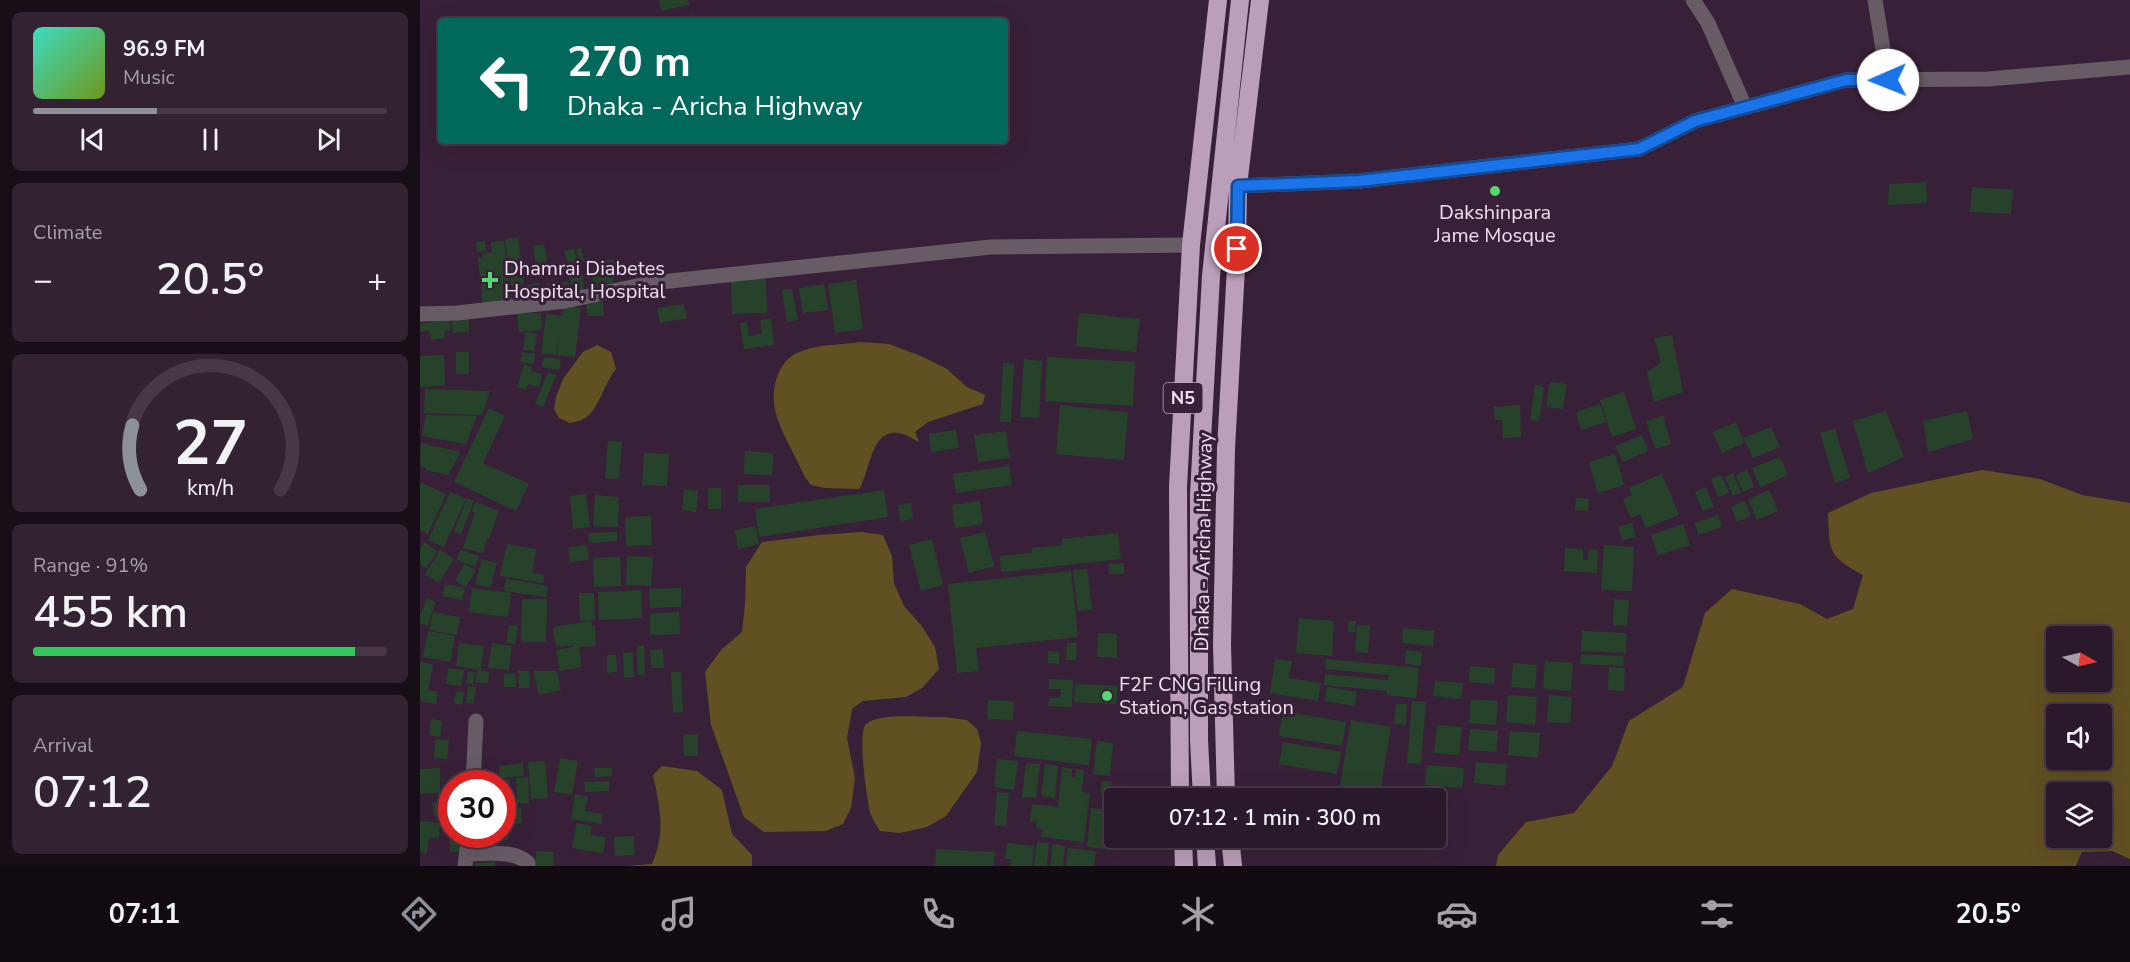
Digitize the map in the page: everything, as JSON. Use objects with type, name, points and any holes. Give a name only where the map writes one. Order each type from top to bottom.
[{"type":"highway","name":"N5","points":[[1180,788],[1178,487],[1191,245],[1218,0]]},
{"type":"highway","name":"N5","points":[[1202,788],[1199,717],[1199,494],[1211,276],[1240,0]]},
{"type":"highway","name":"Dhaka - Aricha Highway","points":[[1226,788],[1222,644],[1226,460],[1238,186],[1260,0]]},
{"type":"highway","points":[[1183,848],[1184,866]]},
{"type":"highway","points":[[1206,848],[1207,866]]},
{"type":"highway","points":[[1231,848],[1233,866]]},
{"type":"street","points":[[1693,0],[1708,23],[1745,107]]},
{"type":"street","points":[[1875,0],[1888,80]]},
{"type":"street","points":[[1238,186],[1359,181],[1639,149],[1695,121],[1846,80],[1988,79],[2130,67]]},
{"type":"street","points":[[420,314],[457,313],[565,301],[651,283],[990,247],[1191,245]]},
{"type":"street","points":[[474,770],[476,721]]},
{"type":"street","points":[[466,860],[514,855],[523,858],[528,862],[528,866]]},
{"type":"shaded area","points":[[861,342],[889,344],[947,369],[967,387],[985,395],[983,404],[928,422],[915,432],[919,442],[897,433],[881,438],[872,454],[859,489],[825,488],[811,485],[789,446],[776,414],[774,388],[776,379],[784,364],[797,353],[820,346]]},
{"type":"shaded area","points":[[597,345],[611,352],[616,369],[590,414],[570,423],[559,418],[554,409],[556,397],[563,379],[583,352]]},
{"type":"shaded area","points":[[1982,470],[2040,479],[2082,495],[2130,503],[2130,859],[2112,851],[2082,852],[2076,866],[1496,866],[1498,855],[1526,822],[1574,813],[1612,766],[1629,721],[1683,687],[1705,613],[1732,589],[1800,604],[1827,619],[1853,609],[1863,575],[1843,562],[1833,551],[1830,544],[1828,513],[1871,493]]},
{"type":"shaded area","points":[[862,532],[883,535],[892,556],[894,583],[904,606],[921,625],[935,647],[939,669],[922,688],[906,697],[863,701],[852,709],[847,738],[855,778],[851,808],[843,824],[826,831],[764,832],[744,817],[711,725],[705,672],[721,650],[742,632],[746,567],[762,542]]},
{"type":"shaded area","points":[[892,717],[944,717],[967,720],[977,729],[981,743],[977,772],[946,816],[927,827],[900,833],[880,831],[871,815],[865,783],[862,740],[866,724],[873,720]]},
{"type":"shaded area","points":[[662,766],[697,771],[722,790],[732,834],[752,855],[752,866],[627,866],[652,864],[660,830],[658,798],[653,775]]},
{"type":"building","points":[[659,0],[688,0],[689,5],[661,11]]},
{"type":"building","points":[[693,15],[694,18],[674,18]]},
{"type":"building","points":[[1926,182],[1927,203],[1888,205],[1889,184]]},
{"type":"building","points":[[1972,187],[2013,190],[2011,214],[1970,212]]},
{"type":"building","points":[[518,238],[524,284],[511,286],[505,239]]},
{"type":"building","points":[[485,241],[486,251],[477,252],[476,242]]},
{"type":"building","points":[[504,241],[512,301],[483,305],[478,258],[483,258],[482,254],[492,252],[491,242]]},
{"type":"building","points":[[544,244],[549,275],[538,277],[533,246]]},
{"type":"building","points":[[581,248],[584,261],[580,262],[576,249]]},
{"type":"building","points":[[574,249],[580,269],[570,271],[564,251]]},
{"type":"building","points":[[594,259],[615,260],[613,283],[592,284]]},
{"type":"building","points":[[582,271],[584,293],[572,294],[569,273]]},
{"type":"building","points":[[766,277],[767,313],[732,314],[731,278]]},
{"type":"building","points":[[856,280],[863,329],[835,333],[828,284]]},
{"type":"building","points":[[568,281],[570,294],[543,298],[542,285]]},
{"type":"building","points":[[539,283],[541,297],[514,301],[512,287]]},
{"type":"building","points":[[824,284],[828,310],[803,313],[799,288]]},
{"type":"building","points":[[792,289],[798,320],[787,322],[782,290]]},
{"type":"building","points":[[586,302],[603,302],[604,316],[587,316]]},
{"type":"building","points":[[684,304],[687,318],[660,323],[657,308]]},
{"type":"building","points":[[563,306],[581,308],[575,357],[557,355],[559,336],[556,355],[541,353],[546,314],[562,316]]},
{"type":"building","points":[[541,313],[542,330],[519,332],[517,314]]},
{"type":"building","points":[[1079,313],[1140,319],[1136,352],[1076,346]]},
{"type":"building","points":[[449,318],[451,330],[444,332],[445,338],[431,340],[429,330],[420,332],[420,324]]},
{"type":"building","points":[[469,318],[469,332],[453,333],[452,319]]},
{"type":"building","points":[[771,319],[774,345],[744,349],[740,323],[747,322],[749,336],[762,334],[760,320]]},
{"type":"building","points":[[526,332],[537,334],[534,351],[523,350]]},
{"type":"building","points":[[1672,335],[1683,392],[1654,402],[1647,372],[1661,363],[1654,338]]},
{"type":"building","points":[[456,352],[469,352],[469,374],[456,374]]},
{"type":"building","points":[[522,352],[535,354],[534,364],[520,362]]},
{"type":"building","points":[[444,355],[445,386],[420,387],[420,356]]},
{"type":"building","points":[[544,357],[561,359],[559,370],[542,367]]},
{"type":"building","points":[[1047,357],[1135,362],[1133,406],[1045,401]]},
{"type":"building","points":[[1024,359],[1042,361],[1039,418],[1020,417]]},
{"type":"building","points":[[1003,363],[1014,364],[1011,422],[1000,422]]},
{"type":"building","points":[[524,364],[532,367],[531,371],[542,374],[539,387],[528,384],[526,390],[517,387]]},
{"type":"building","points":[[548,372],[556,375],[543,407],[535,404]]},
{"type":"building","points":[[1550,382],[1567,384],[1563,409],[1546,407]]},
{"type":"building","points":[[1535,385],[1544,387],[1539,421],[1530,420]]},
{"type":"building","points":[[425,389],[490,391],[482,415],[424,413]]},
{"type":"building","points":[[1624,392],[1636,429],[1612,437],[1600,400]]},
{"type":"building","points":[[1600,404],[1606,422],[1581,430],[1576,412]]},
{"type":"building","points":[[1060,405],[1128,412],[1124,460],[1056,454]]},
{"type":"building","points":[[1520,405],[1521,437],[1503,438],[1502,420],[1495,420],[1494,407]]},
{"type":"building","points":[[489,408],[505,416],[483,463],[529,484],[516,511],[454,482]]},
{"type":"building","points":[[1886,411],[1904,457],[1868,473],[1853,421]]},
{"type":"building","points":[[1967,411],[1973,439],[1928,452],[1923,421]]},
{"type":"building","points":[[426,415],[477,416],[466,444],[422,436]]},
{"type":"building","points":[[1663,416],[1671,444],[1655,449],[1646,421]]},
{"type":"building","points":[[1736,422],[1744,443],[1722,453],[1713,432]]},
{"type":"building","points":[[1771,427],[1780,447],[1753,458],[1744,438]]},
{"type":"building","points":[[1835,429],[1850,478],[1835,483],[1820,433]]},
{"type":"building","points":[[956,430],[959,448],[931,452],[929,434]]},
{"type":"building","points":[[1006,431],[1010,458],[978,462],[974,435]]},
{"type":"building","points":[[1642,435],[1648,451],[1623,462],[1616,446]]},
{"type":"building","points":[[608,441],[622,442],[619,479],[605,478]]},
{"type":"building","points":[[421,443],[461,452],[448,475],[425,470],[426,468],[420,466]]},
{"type":"building","points":[[745,451],[774,453],[772,475],[744,474]]},
{"type":"building","points":[[644,453],[669,454],[667,486],[642,485]]},
{"type":"building","points":[[1615,454],[1624,485],[1598,493],[1589,462]]},
{"type":"building","points":[[1780,457],[1788,475],[1760,487],[1752,468]]},
{"type":"building","points":[[1009,466],[1012,485],[956,493],[953,474]]},
{"type":"building","points":[[1747,470],[1754,487],[1743,492],[1736,475]]},
{"type":"building","points":[[1733,473],[1741,493],[1733,496],[1725,477]]},
{"type":"building","points":[[1662,474],[1679,515],[1646,528],[1640,514],[1631,518],[1623,499],[1632,495],[1629,488]]},
{"type":"building","points":[[1721,475],[1729,493],[1718,497],[1711,479]]},
{"type":"building","points":[[420,482],[446,494],[428,534],[420,530]]},
{"type":"building","points":[[738,485],[770,485],[770,502],[738,502]]},
{"type":"building","points":[[1706,487],[1714,507],[1703,511],[1695,492]]},
{"type":"building","points":[[708,488],[721,488],[721,509],[708,509]]},
{"type":"building","points":[[684,489],[698,491],[696,512],[682,510]]},
{"type":"building","points":[[884,490],[888,517],[759,537],[755,509]]},
{"type":"building","points":[[1769,490],[1778,511],[1757,520],[1748,499]]},
{"type":"building","points":[[450,492],[466,499],[444,547],[428,540]]},
{"type":"building","points":[[586,494],[590,527],[573,529],[570,496]]},
{"type":"building","points":[[595,495],[619,497],[618,527],[593,526]]},
{"type":"building","points":[[467,498],[474,501],[461,534],[454,532]]},
{"type":"building","points":[[1576,498],[1589,499],[1588,511],[1575,510]]},
{"type":"building","points":[[980,501],[983,524],[955,528],[952,505]]},
{"type":"building","points":[[1745,501],[1751,516],[1737,522],[1731,507]]},
{"type":"building","points":[[475,502],[499,511],[483,553],[463,548],[475,512],[472,511]]},
{"type":"building","points":[[911,503],[913,519],[900,521],[898,505]]},
{"type":"building","points":[[1718,515],[1722,527],[1698,535],[1695,523]]},
{"type":"building","points":[[651,516],[652,545],[626,546],[625,517]]},
{"type":"building","points":[[1632,523],[1636,537],[1622,540],[1618,527]]},
{"type":"building","points":[[1683,524],[1690,545],[1658,555],[1651,535]]},
{"type":"building","points":[[755,526],[759,544],[738,549],[735,530]]},
{"type":"building","points":[[617,532],[617,541],[589,543],[589,533]]},
{"type":"building","points":[[985,532],[994,566],[969,573],[960,538]]},
{"type":"building","points":[[1118,533],[1121,559],[1001,572],[1000,556],[1032,553],[1032,548],[1062,545],[1062,539]]},
{"type":"building","points":[[932,539],[943,585],[921,591],[909,545]]},
{"type":"building","points":[[424,542],[437,551],[426,568],[420,564],[420,548]]},
{"type":"building","points":[[507,544],[536,549],[532,573],[545,575],[543,583],[500,576]]},
{"type":"building","points":[[587,545],[589,560],[570,562],[568,547]]},
{"type":"building","points":[[1604,545],[1634,547],[1632,591],[1601,590]]},
{"type":"building","points":[[1565,548],[1583,549],[1583,560],[1588,560],[1589,549],[1598,550],[1597,573],[1564,571]]},
{"type":"building","points":[[440,550],[454,559],[439,583],[425,574]]},
{"type":"building","points":[[460,550],[479,556],[475,567],[457,560]]},
{"type":"building","points":[[627,556],[653,557],[651,586],[626,585]]},
{"type":"building","points":[[620,557],[621,586],[594,587],[593,558]]},
{"type":"building","points":[[482,559],[497,563],[490,588],[475,584]]},
{"type":"building","points":[[1124,563],[1124,574],[1109,574],[1109,564]]},
{"type":"building","points":[[464,564],[476,570],[466,587],[455,581]]},
{"type":"building","points":[[1087,569],[1092,609],[1078,611],[1073,570]]},
{"type":"building","points":[[1071,571],[1078,637],[976,648],[979,671],[957,673],[948,584]]},
{"type":"building","points":[[506,579],[548,586],[546,597],[504,591]]},
{"type":"building","points":[[445,584],[465,588],[462,600],[442,596]]},
{"type":"building","points":[[472,588],[511,593],[508,617],[469,612]]},
{"type":"building","points":[[681,588],[681,607],[650,608],[649,589]]},
{"type":"building","points":[[641,590],[642,618],[599,620],[598,592]]},
{"type":"building","points":[[579,593],[594,593],[595,620],[580,621]]},
{"type":"building","points":[[427,598],[436,602],[427,626],[420,623],[420,616]]},
{"type":"building","points":[[522,599],[547,599],[546,642],[521,642]]},
{"type":"building","points":[[1614,599],[1629,600],[1627,626],[1613,625]]},
{"type":"building","points":[[433,612],[460,617],[457,635],[429,630]]},
{"type":"building","points":[[679,612],[680,634],[650,635],[650,614]]},
{"type":"building","points":[[1299,618],[1334,621],[1332,656],[1296,653]]},
{"type":"building","points":[[591,621],[592,626],[595,626],[596,646],[579,647],[582,667],[560,671],[556,650],[573,647],[573,645],[556,647],[553,627]]},
{"type":"building","points":[[1349,621],[1356,621],[1355,632],[1348,632]]},
{"type":"building","points":[[509,625],[518,626],[515,644],[506,643]]},
{"type":"building","points":[[1357,625],[1370,626],[1368,653],[1355,651]]},
{"type":"building","points":[[1403,628],[1434,631],[1433,646],[1402,643]]},
{"type":"building","points":[[428,631],[455,636],[450,662],[423,657]]},
{"type":"building","points":[[1582,631],[1627,633],[1626,653],[1581,651]]},
{"type":"building","points":[[1098,633],[1117,634],[1117,658],[1097,657]]},
{"type":"building","points":[[459,643],[484,646],[481,670],[456,666]]},
{"type":"building","points":[[492,643],[512,646],[509,670],[488,668]]},
{"type":"building","points":[[1067,643],[1077,643],[1076,660],[1066,660]]},
{"type":"building","points":[[637,646],[644,646],[645,675],[638,675]]},
{"type":"building","points":[[663,649],[664,668],[651,668],[650,650]]},
{"type":"building","points":[[1406,650],[1422,652],[1421,666],[1405,664]]},
{"type":"building","points":[[1048,651],[1059,652],[1059,664],[1048,663]]},
{"type":"building","points":[[633,652],[634,677],[624,678],[623,653]]},
{"type":"building","points":[[1581,654],[1624,656],[1623,666],[1580,664]]},
{"type":"building","points":[[607,655],[616,655],[617,672],[607,673]]},
{"type":"building","points":[[1275,659],[1292,661],[1289,678],[1321,683],[1318,701],[1270,693]]},
{"type":"building","points":[[1326,659],[1419,668],[1416,698],[1387,695],[1387,691],[1324,685],[1325,674],[1388,680],[1389,675],[1325,669]]},
{"type":"building","points":[[1545,661],[1573,663],[1571,691],[1543,689]]},
{"type":"building","points":[[420,662],[433,664],[428,690],[438,692],[436,704],[420,701]]},
{"type":"building","points":[[1513,663],[1537,665],[1535,689],[1511,687]]},
{"type":"building","points":[[1470,666],[1495,668],[1494,684],[1469,682]]},
{"type":"building","points":[[1609,667],[1625,668],[1624,691],[1608,690]]},
{"type":"building","points":[[448,668],[464,670],[461,686],[446,684]]},
{"type":"building","points":[[477,670],[489,672],[488,683],[475,682]]},
{"type":"building","points":[[468,671],[475,672],[473,684],[466,683]]},
{"type":"building","points":[[518,671],[529,671],[530,688],[519,688]]},
{"type":"building","points":[[533,671],[557,671],[561,690],[539,695]]},
{"type":"building","points":[[671,672],[681,672],[683,712],[673,713]]},
{"type":"building","points":[[516,673],[516,687],[504,687],[504,674]]},
{"type":"building","points":[[1049,679],[1073,680],[1072,707],[1048,706],[1049,698],[1060,698],[1061,689],[1049,689]]},
{"type":"building","points":[[1435,681],[1463,683],[1461,699],[1433,696]]},
{"type":"building","points":[[1075,684],[1118,686],[1116,704],[1074,702]]},
{"type":"building","points":[[468,686],[476,687],[473,704],[466,703]]},
{"type":"building","points":[[1327,687],[1357,692],[1355,706],[1325,701]]},
{"type":"building","points":[[456,691],[464,692],[462,705],[454,703]]},
{"type":"building","points":[[1508,695],[1537,697],[1535,725],[1506,722]]},
{"type":"building","points":[[1549,695],[1572,697],[1570,723],[1547,722]]},
{"type":"building","points":[[1471,699],[1498,701],[1496,725],[1469,723]]},
{"type":"building","points":[[988,700],[1014,701],[1013,720],[987,719]]},
{"type":"building","points":[[1412,701],[1426,702],[1421,764],[1407,763]]},
{"type":"building","points":[[1396,704],[1407,704],[1406,725],[1394,724]]},
{"type":"building","points":[[1283,711],[1346,722],[1342,746],[1279,736]]},
{"type":"building","points":[[431,719],[442,721],[440,737],[429,735]]},
{"type":"building","points":[[1351,720],[1391,727],[1381,788],[1340,788]]},
{"type":"building","points":[[1437,725],[1462,727],[1459,755],[1434,753]]},
{"type":"building","points":[[1470,729],[1498,731],[1496,752],[1468,750]]},
{"type":"building","points":[[1017,731],[1092,739],[1089,765],[1014,756]]},
{"type":"building","points":[[1510,731],[1540,733],[1538,758],[1508,755]]},
{"type":"building","points":[[698,734],[698,756],[684,756],[683,735]]},
{"type":"building","points":[[435,739],[449,740],[447,759],[434,758]]},
{"type":"building","points":[[1097,741],[1113,743],[1110,776],[1093,774]]},
{"type":"building","points":[[1283,742],[1341,752],[1337,774],[1279,764]]},
{"type":"building","points":[[560,758],[578,761],[572,795],[554,792]]},
{"type":"building","points":[[997,759],[1018,761],[1014,790],[994,787]]},
{"type":"building","points":[[545,761],[548,798],[531,799],[528,762]]},
{"type":"building","points":[[1476,762],[1507,764],[1505,786],[1474,783]]},
{"type":"building","points":[[523,763],[524,776],[516,777],[516,770],[499,770],[499,766]]},
{"type":"building","points":[[1026,763],[1040,764],[1036,798],[1022,797]]},
{"type":"building","points":[[1045,764],[1058,766],[1055,798],[1041,796]]},
{"type":"building","points":[[1427,765],[1464,768],[1462,788],[1425,785]]},
{"type":"building","points":[[1062,767],[1072,769],[1072,777],[1075,778],[1076,769],[1084,770],[1082,792],[1090,793],[1084,842],[1041,837],[1043,829],[1036,828],[1037,821],[1030,821],[1032,804],[1058,807]]},
{"type":"building","points":[[440,768],[438,770],[438,793],[420,794],[420,769]]},
{"type":"building","points":[[594,768],[612,768],[612,776],[595,777]]},
{"type":"building","points":[[528,777],[529,803],[517,803],[516,778]]},
{"type":"building","points":[[609,781],[609,791],[585,792],[584,782]]},
{"type":"building","points":[[1102,781],[1112,782],[1111,788],[1104,788],[1104,793],[1100,793]]},
{"type":"building","points":[[997,792],[1009,793],[1006,826],[994,825]]},
{"type":"building","points":[[575,794],[588,797],[585,811],[603,814],[601,824],[571,819]]},
{"type":"building","points":[[438,802],[438,816],[434,816],[432,803]]},
{"type":"building","points":[[516,808],[521,808],[522,823],[516,824]]},
{"type":"building","points":[[1091,808],[1104,809],[1104,848],[1106,849],[1087,847]]},
{"type":"building","points":[[420,821],[438,823],[438,838],[429,837],[427,853],[420,852]]},
{"type":"building","points":[[577,823],[592,826],[590,835],[606,837],[603,853],[572,848]]},
{"type":"building","points":[[634,836],[635,855],[615,856],[614,837]]},
{"type":"building","points":[[1037,842],[1049,843],[1047,866],[1034,866]]},
{"type":"building","points":[[1007,843],[1034,846],[1032,866],[1010,866],[1011,859],[1005,859]]},
{"type":"building","points":[[1053,844],[1065,846],[1063,866],[1050,866]]},
{"type":"building","points":[[450,848],[463,848],[463,851],[450,852]]},
{"type":"building","points":[[1068,848],[1096,851],[1094,866],[1066,866]]},
{"type":"building","points":[[936,849],[995,852],[994,866],[935,866]]},
{"type":"building","points":[[536,851],[554,852],[553,866],[535,866]]},
{"type":"building","points":[[495,862],[495,866],[475,866],[475,863]]},
{"type":"place","name":"Dakshinpara Jame Mosque","points":[[1495,191]]},
{"type":"place","name":"Dhamrai Diabetes Hospital, Hospital","points":[[490,280]]},
{"type":"place","name":"F2F CNG Filling Station, Gas station","points":[[1107,696]]},
{"type":"route","points":[[1237,249],[1238,186],[1359,181],[1639,149],[1695,121],[1846,80],[1888,80]]}]
